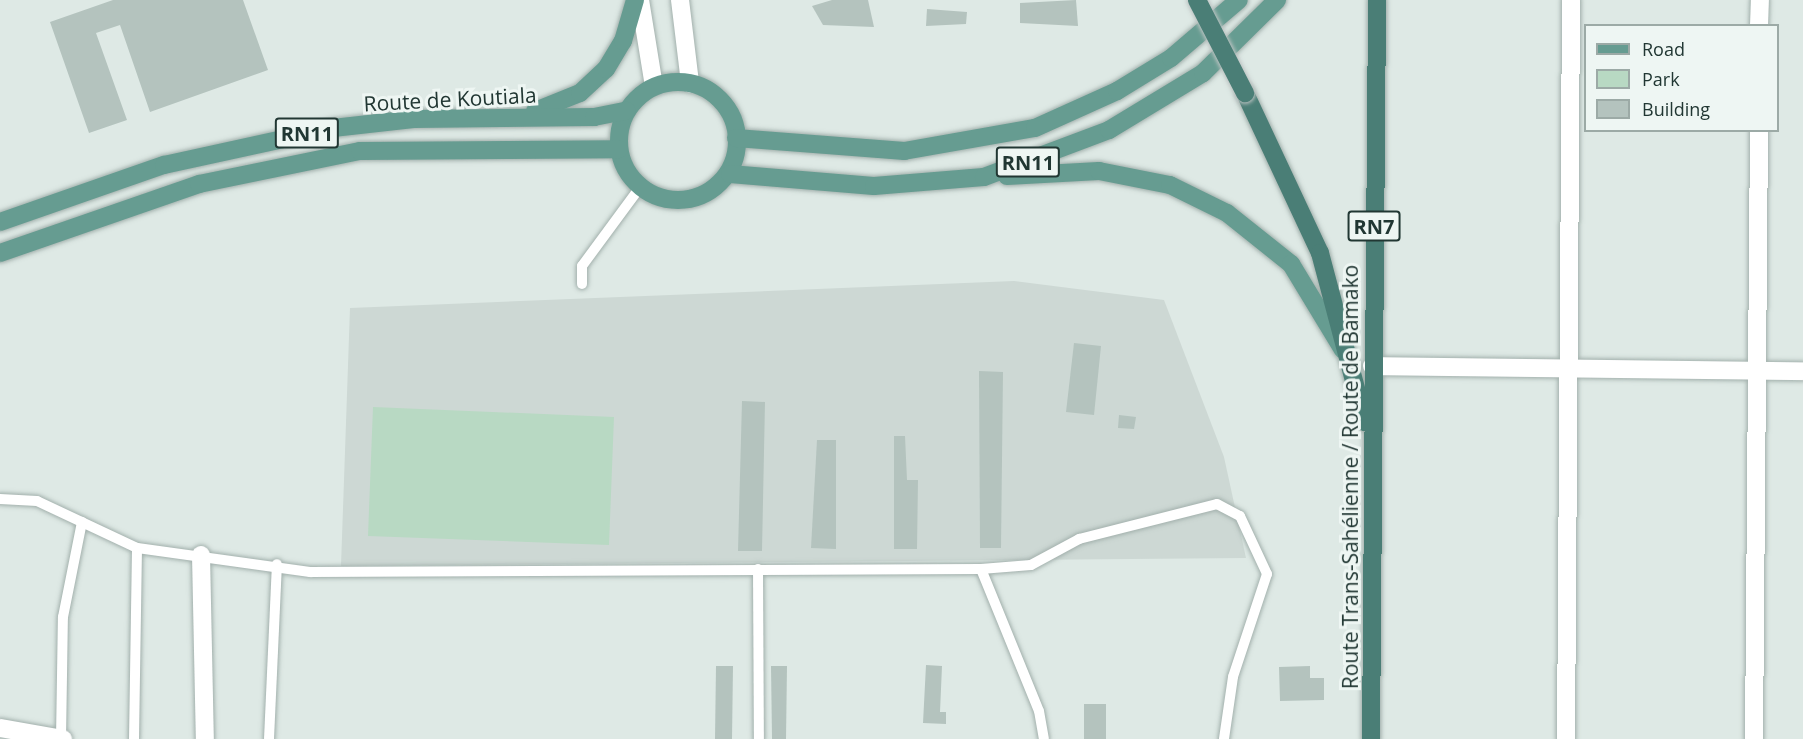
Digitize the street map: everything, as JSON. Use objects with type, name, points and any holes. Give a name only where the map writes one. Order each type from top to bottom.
[{"type":"highway","name":"RN7","points":[[1197,0],[1245,93],[1320,253],[1352,364],[1371,452]]},
{"type":"highway","name":"Route Trans-Sahélienne / Route de Bamako","points":[[1371,739],[1371,452],[1377,0]]},
{"type":"main road","points":[[469,117],[545,110],[580,93],[616,54],[636,0]]},
{"type":"main road","name":"RN11","points":[[736,138],[904,152],[1035,128],[1117,91],[1171,58],[1239,0]]},
{"type":"main road","name":"RN11","points":[[984,177],[1109,130],[1203,73],[1277,0]]},
{"type":"main road","points":[[690,83],[722,102],[736,138],[730,174],[691,198],[671,200],[641,186],[624,166],[619,149],[627,111],[654,86],[690,83]]},
{"type":"main road","name":"Route de Koutiala","points":[[0,222],[164,165],[253,143],[333,128],[469,117],[594,117],[627,111]]},
{"type":"main road","name":"RN11","points":[[0,253],[199,184],[360,151],[619,149]]},
{"type":"main road","name":"RN11","points":[[730,174],[874,186],[1099,171],[1170,185],[1227,213],[1291,264],[1352,364]]},
{"type":"street","points":[[640,0],[654,86]]},
{"type":"street","points":[[680,0],[690,83]]},
{"type":"street","points":[[1566,739],[1571,0]]},
{"type":"street","points":[[1759,24],[1760,0]]},
{"type":"street","points":[[1754,739],[1759,132]]},
{"type":"street","points":[[1372,366],[1803,371]]},
{"type":"street","points":[[201,555],[205,739]]},
{"type":"street","points":[[0,728],[62,739]]},
{"type":"lane","points":[[582,284],[582,266],[641,186]]},
{"type":"lane","points":[[0,500],[37,501],[137,548],[277,564],[310,572],[981,569],[1030,565],[1079,539],[1217,504],[1240,516],[1267,574],[1233,677],[1224,739]]},
{"type":"lane","points":[[62,739],[63,617],[82,522]]},
{"type":"lane","points":[[134,739],[137,548]]},
{"type":"lane","points":[[269,739],[277,564]]},
{"type":"lane","points":[[758,569],[759,739]]},
{"type":"lane","points":[[981,569],[1039,711],[1044,739]]},
{"type":"shaded area","points":[[1014,281],[1164,300],[1224,457],[1246,558],[341,566],[350,308]]},
{"type":"green space","points":[[373,407],[614,417],[609,545],[368,536]]},
{"type":"building","points":[[113,0],[243,0],[268,70],[150,112],[120,25],[96,33],[127,120],[89,133],[50,22]]},
{"type":"building","points":[[832,0],[868,0],[874,27],[823,25],[812,6]]},
{"type":"building","points":[[1076,0],[1078,26],[1020,23],[1020,3]]},
{"type":"building","points":[[927,9],[967,12],[966,24],[926,26]]},
{"type":"building","points":[[1074,343],[1101,346],[1094,415],[1066,412]]},
{"type":"building","points":[[979,371],[1003,372],[1001,548],[980,548]]},
{"type":"building","points":[[742,401],[765,402],[762,551],[738,551]]},
{"type":"building","points":[[1119,415],[1136,417],[1134,429],[1118,428]]},
{"type":"building","points":[[894,436],[905,436],[907,480],[918,480],[917,549],[894,549]]},
{"type":"building","points":[[817,440],[836,440],[836,549],[811,548]]},
{"type":"building","points":[[926,665],[942,666],[940,712],[946,712],[946,724],[923,723]]},
{"type":"building","points":[[716,666],[733,666],[732,739],[715,739]]},
{"type":"building","points":[[771,666],[787,666],[786,739],[772,739]]},
{"type":"building","points":[[1310,666],[1310,678],[1324,678],[1324,700],[1280,701],[1279,667]]},
{"type":"building","points":[[1084,704],[1106,704],[1106,739],[1084,739]]}]
